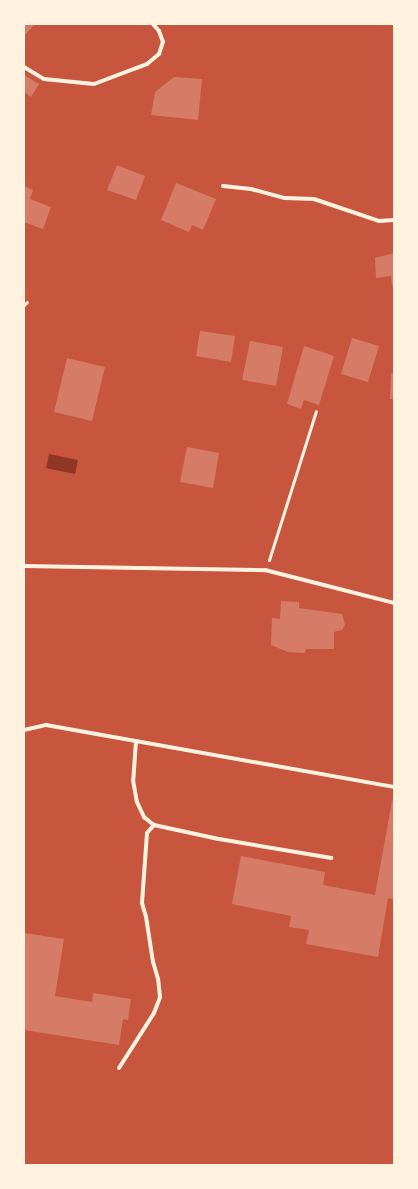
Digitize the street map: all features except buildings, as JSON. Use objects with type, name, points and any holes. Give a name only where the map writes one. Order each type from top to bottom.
[{"type":"lane","points":[[24,67],[44,79],[94,84],[147,64],[159,54],[163,42],[159,31],[153,24]]},
{"type":"lane","points":[[223,186],[251,189],[285,198],[314,199],[379,221],[394,220]]},
{"type":"lane","points":[[24,566],[265,570],[394,602]]},
{"type":"lane","points":[[24,730],[46,725],[394,787]]},
{"type":"lane","points":[[136,741],[133,780],[137,802],[144,817],[154,825],[219,839],[331,858]]},
{"type":"lane","points":[[119,1068],[154,1013],[160,997],[142,903],[147,834],[154,825]]},
{"type":"path","points":[[265,570],[276,542],[316,411]]},
{"type":"shaded area","points":[[49,454],[78,460],[75,474],[46,468]]}]
